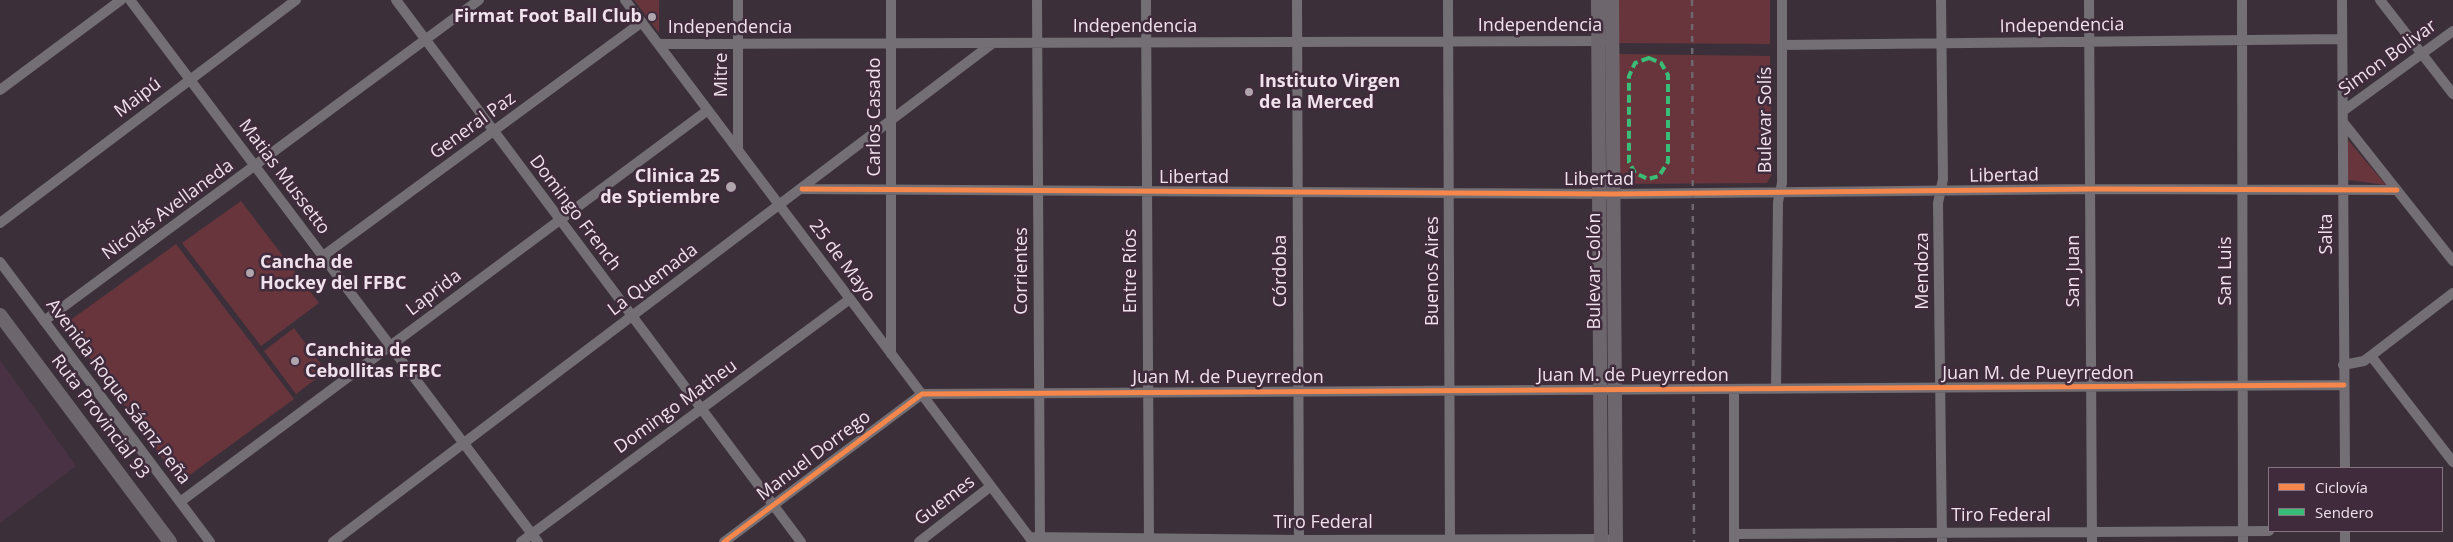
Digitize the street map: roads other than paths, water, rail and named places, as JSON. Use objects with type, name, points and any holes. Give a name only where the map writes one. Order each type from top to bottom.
[{"type":"main road","name":"Bulevar Colón","points":[[1598,0],[1606,42]]},
{"type":"main road","name":"Bulevar Colón","points":[[1612,0],[1606,42],[1607,194],[1615,390],[1616,541]]},
{"type":"main road","name":"Bulevar Colón","points":[[1601,541],[1600,389],[1607,194]]},
{"type":"main road","name":"Ruta Provincial 93","points":[[0,315],[170,542]]},
{"type":"street","points":[[0,90],[121,0]]},
{"type":"street","name":"Matias Mussetto","points":[[130,0],[535,538]]},
{"type":"street","name":"Maipú","points":[[0,223],[296,0]]},
{"type":"street","name":"Domingo French","points":[[396,0],[801,542]]},
{"type":"street","name":"Nicolás Avellaneda","points":[[44,321],[479,0]]},
{"type":"street","name":"25 de Mayo","points":[[625,0],[991,486],[1035,540]]},
{"type":"street","name":"Mitre","points":[[738,0],[738,150]]},
{"type":"street","name":"Carlos Casado","points":[[891,0],[891,354]]},
{"type":"street","name":"Corrientes","points":[[1035,540],[1039,393],[1037,0]]},
{"type":"street","name":"Entre Ríos","points":[[1146,0],[1149,540]]},
{"type":"street","name":"Córdoba","points":[[1297,0],[1298,541]]},
{"type":"street","name":"Buenos Aires","points":[[1448,0],[1450,540]]},
{"type":"street","name":"Bulevar Solís","points":[[1776,389],[1779,192],[1782,183],[1782,0]]},
{"type":"street","name":"Mendoza","points":[[1941,0],[1943,179],[1938,204],[1942,538]]},
{"type":"street","name":"San Juan","points":[[2089,0],[2092,537]]},
{"type":"street","name":"San Luis","points":[[2242,0],[2241,387],[2243,537]]},
{"type":"street","name":"Salta","points":[[2342,0],[2345,467]]},
{"type":"street","points":[[2380,0],[2453,94]]},
{"type":"street","name":"General Paz","points":[[323,256],[642,22]]},
{"type":"street","name":"Simon Bolivar","points":[[2343,111],[2453,31]]},
{"type":"street","name":"Independencia","points":[[1782,45],[2342,38]]},
{"type":"street","name":"Independencia","points":[[658,44],[1606,42]]},
{"type":"street","name":"La Quemada","points":[[333,542],[993,43]]},
{"type":"street","name":"Laprida","points":[[180,502],[708,110]]},
{"type":"street","points":[[2343,122],[2453,261]]},
{"type":"street","name":"Libertad","points":[[802,188],[1607,194],[2090,189],[2396,190]]},
{"type":"street","name":"Avenida Roque Sáenz Peña","points":[[0,262],[210,542]]},
{"type":"street","points":[[2344,365],[2357,364],[2371,356],[2453,293]]},
{"type":"street","name":"Domingo Matheu","points":[[521,542],[535,538],[701,409],[850,299]]},
{"type":"street","points":[[2371,356],[2453,462]]},
{"type":"street","name":"Juan M. de Pueyrredon","points":[[922,394],[2344,385]]},
{"type":"street","points":[[1734,390],[1734,538]]},
{"type":"street","name":"Manuel Dorrego","points":[[724,542],[922,394]]},
{"type":"street","name":"Guemes","points":[[919,542],[991,486]]},
{"type":"street","name":"Tiro Federal","points":[[1734,538],[2243,537],[2268,531]]},
{"type":"street","name":"Tiro Federal","points":[[1035,540],[1616,541]]},
{"type":"railway","points":[[1692,0],[1694,542]]},
{"type":"place","name":"Firmat Foot Ball Club","points":[[652,17]]},
{"type":"place","name":"Instituto Virgen de la Merced","points":[[1249,92]]},
{"type":"place","name":"Clinica 25 de Sptiembre","points":[[731,187]]},
{"type":"place","name":"Cancha de Hockey del FFBC","points":[[250,273]]},
{"type":"place","name":"Canchita de Cebollitas FFBC","points":[[295,361]]}]
